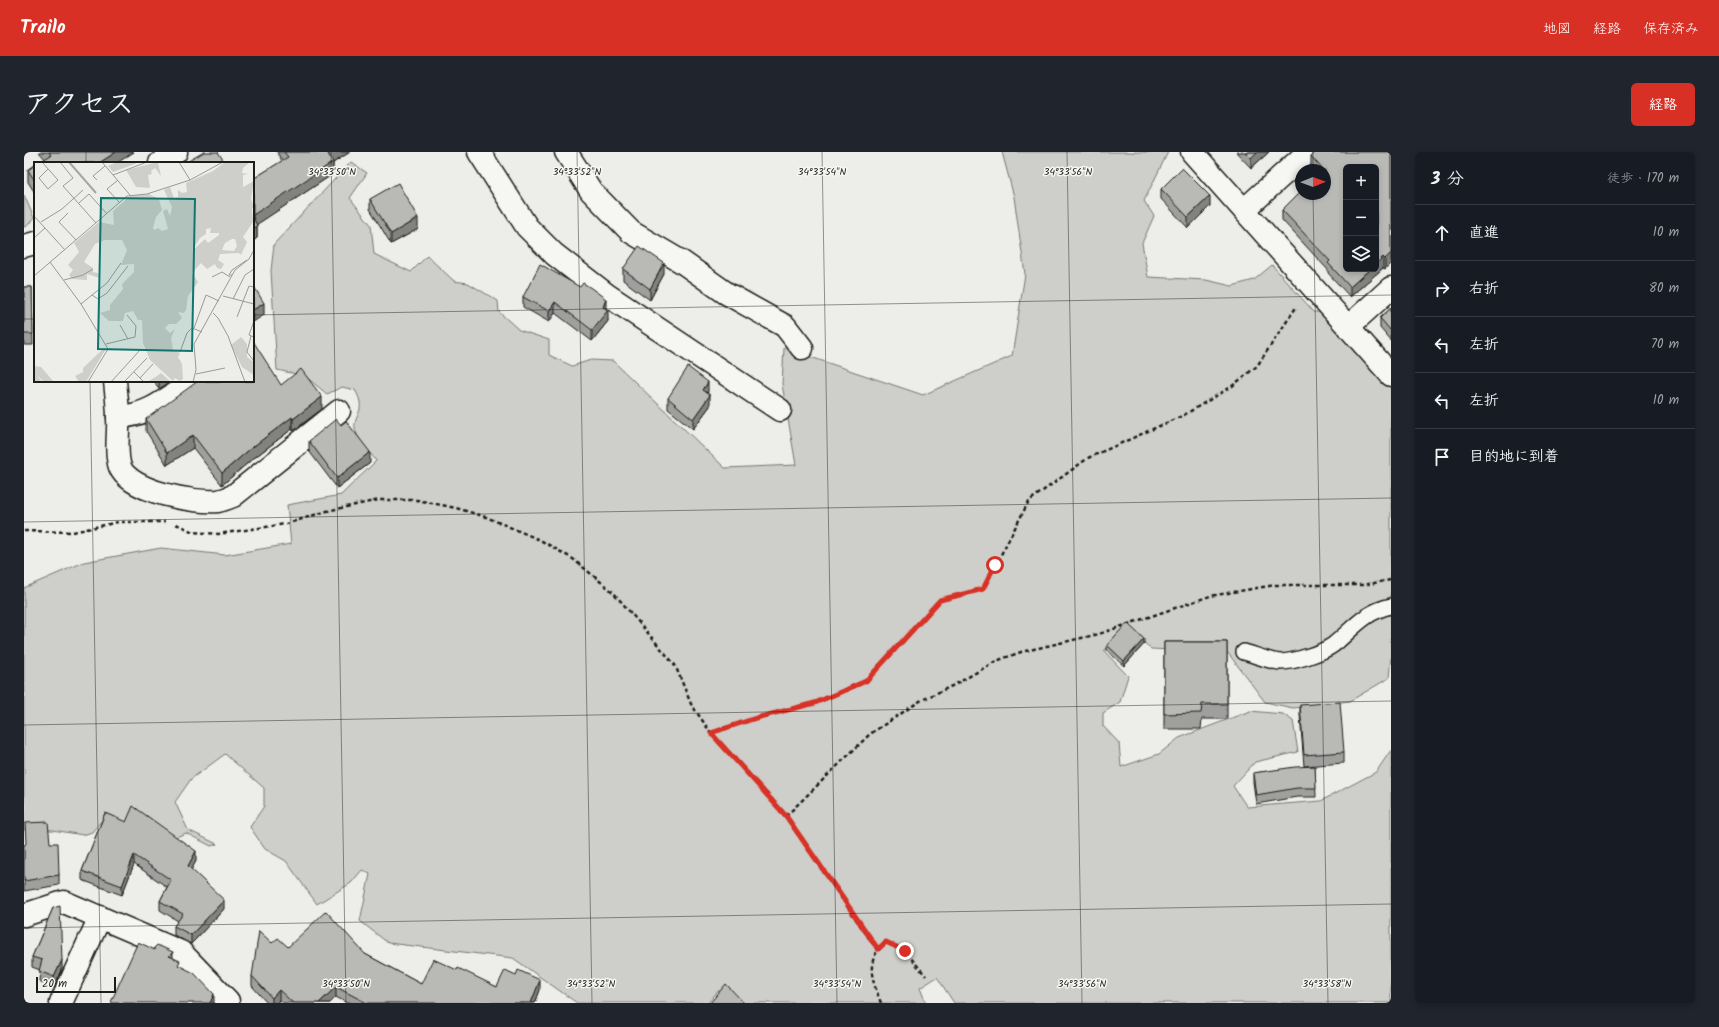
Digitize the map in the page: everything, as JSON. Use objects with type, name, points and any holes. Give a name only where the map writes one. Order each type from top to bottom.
[{"type":"street","points":[[161,162],[176,152]]},
{"type":"street","points":[[479,152],[528,227],[554,254],[607,295],[780,410]]},
{"type":"street","points":[[566,152],[591,191],[621,224],[631,232],[682,262],[726,293],[785,326],[802,348]]},
{"type":"street","points":[[1192,152],[1391,375]]},
{"type":"street","points":[[1244,210],[1308,152]]},
{"type":"street","points":[[24,246],[34,243]]},
{"type":"street","points":[[1348,327],[1391,288]]},
{"type":"street","points":[[114,382],[118,417],[118,458],[120,468],[126,476],[138,485],[159,493],[190,499],[219,501],[233,496],[339,411]]},
{"type":"street","points":[[118,417],[133,416],[149,410],[191,382]]},
{"type":"street","points":[[24,915],[64,902],[100,917],[181,952],[228,1000],[228,1003]]},
{"type":"street","points":[[61,1003],[100,917]]},
{"type":"lane","points":[[1244,652],[1280,662],[1305,657],[1331,646],[1362,618],[1381,608],[1391,606]]},
{"type":"path","points":[[711,733],[756,718],[815,703],[866,681],[940,600],[983,589],[1029,501],[1088,458],[1184,415],[1231,387],[1257,366],[1311,285]]},
{"type":"path","points":[[173,523],[193,532],[218,534],[286,524],[327,511],[379,500],[416,500],[456,508],[486,517],[540,540],[574,559],[613,592],[675,665],[691,704],[711,733],[786,816],[878,949]]},
{"type":"path","points":[[24,531],[73,532],[118,522],[169,522]]},
{"type":"path","points":[[786,816],[870,734],[920,701],[958,683],[996,661],[1021,652],[1099,634],[1210,596],[1275,585],[1362,585],[1391,580]]},
{"type":"path","points":[[881,1003],[873,982],[872,962],[878,949],[886,942],[905,951],[926,976]]},
{"type":"shaded area","points":[[1002,152],[1168,152],[1144,201],[1154,216],[1142,243],[1148,277],[1206,280],[1232,286],[1254,280],[1272,265],[1314,312],[1324,312],[1391,385],[1391,656],[1389,678],[1350,701],[1293,708],[1265,702],[1228,653],[1151,649],[1127,627],[1104,651],[1128,676],[1120,702],[1103,713],[1103,726],[1119,743],[1121,767],[1159,754],[1179,738],[1250,711],[1283,714],[1293,721],[1298,752],[1255,762],[1233,786],[1247,807],[1321,801],[1376,772],[1391,750],[1391,1003],[954,1003],[937,977],[920,988],[926,1003],[743,1003],[730,990],[718,991],[708,1003],[577,1003],[513,958],[388,943],[360,921],[370,874],[362,870],[351,883],[317,904],[286,861],[265,849],[250,827],[264,806],[264,788],[225,754],[191,779],[175,802],[188,830],[217,844],[211,846],[186,833],[176,837],[125,826],[104,818],[92,832],[83,835],[53,830],[24,830],[24,588],[84,562],[161,548],[225,555],[291,544],[287,505],[341,495],[376,461],[356,432],[355,422],[360,409],[360,404],[355,390],[342,387],[327,394],[305,376],[277,370],[271,271],[274,244],[351,162],[367,173],[350,198],[371,225],[374,254],[411,272],[427,256],[454,281],[468,283],[498,301],[499,312],[519,330],[549,340],[549,355],[572,366],[591,360],[613,361],[725,468],[796,465],[782,384],[784,348],[923,395],[1012,356],[1025,274],[1014,197]]},
{"type":"shaded area","points":[[24,195],[34,218],[27,226],[24,227]]},
{"type":"building","points":[[49,152],[116,152],[101,162],[40,162],[51,155]]},
{"type":"building","points":[[204,152],[218,152],[224,162],[187,162]]},
{"type":"building","points":[[284,152],[331,152],[328,154],[333,162],[254,214],[254,178],[288,157]]},
{"type":"building","points":[[1245,152],[1257,152],[1251,158]]},
{"type":"building","points":[[1314,152],[1391,152],[1391,253],[1385,259],[1383,257],[1379,261],[1379,164],[1343,164],[1343,272],[1367,272],[1350,287],[1328,263],[1330,261],[1282,210],[1295,197],[1295,200],[1331,200],[1331,164],[1318,164],[1311,156]]},
{"type":"building","points":[[34,166],[34,179],[28,170]]},
{"type":"building","points":[[1182,168],[1210,196],[1188,217],[1161,189]]},
{"type":"building","points":[[398,183],[418,218],[391,234],[370,199]]},
{"type":"building","points":[[254,219],[257,226],[254,228]]},
{"type":"building","points":[[639,246],[664,263],[650,289],[623,269]]},
{"type":"building","points":[[540,264],[580,287],[583,283],[606,299],[603,307],[608,310],[592,330],[555,302],[549,311],[523,297]]},
{"type":"building","points":[[24,287],[32,287],[33,334],[24,334]]},
{"type":"building","points":[[254,287],[264,303],[254,309]]},
{"type":"building","points":[[1391,308],[1391,331],[1380,318]]},
{"type":"building","points":[[254,343],[281,385],[301,369],[322,397],[293,419],[292,417],[250,449],[222,473],[193,435],[167,453],[146,419],[197,382],[254,382]]},
{"type":"building","points":[[688,367],[708,382],[703,390],[710,395],[693,419],[668,398]]},
{"type":"building","points":[[336,419],[341,425],[346,421],[370,452],[337,478],[309,441]]},
{"type":"building","points":[[1127,623],[1144,639],[1124,661],[1107,645]]},
{"type":"building","points":[[1164,642],[1227,642],[1227,704],[1202,704],[1201,713],[1164,714]]},
{"type":"building","points":[[1340,702],[1344,752],[1304,755],[1300,705]]},
{"type":"building","points":[[1315,766],[1316,788],[1297,788],[1256,795],[1253,773],[1295,767]]},
{"type":"building","points":[[133,806],[196,851],[188,866],[224,900],[191,935],[174,926],[183,914],[160,901],[171,880],[134,855],[122,886],[82,871],[105,813],[126,822]]},
{"type":"building","points":[[48,822],[50,843],[58,843],[59,875],[24,881],[24,845],[26,844],[25,823]]},
{"type":"building","points":[[60,906],[62,960],[54,977],[39,971],[42,960],[32,957],[53,908]]},
{"type":"building","points":[[326,911],[365,954],[421,984],[433,959],[457,970],[458,968],[497,987],[505,970],[516,975],[518,970],[540,980],[531,1003],[367,1003],[336,987],[319,1003],[293,1003],[279,990],[272,998],[252,976],[259,931],[272,943],[278,938],[288,947]]},
{"type":"building","points":[[138,942],[155,950],[154,948],[157,945],[173,952],[169,956],[180,961],[178,965],[194,973],[214,994],[210,1003],[111,1002]]},
{"type":"building","points":[[726,984],[744,1003],[710,1003]]},
{"type":"route","points":[[905,951],[886,942],[878,949],[786,816],[711,733],[756,718],[815,703],[866,681],[940,600],[983,589],[995,565]]}]
